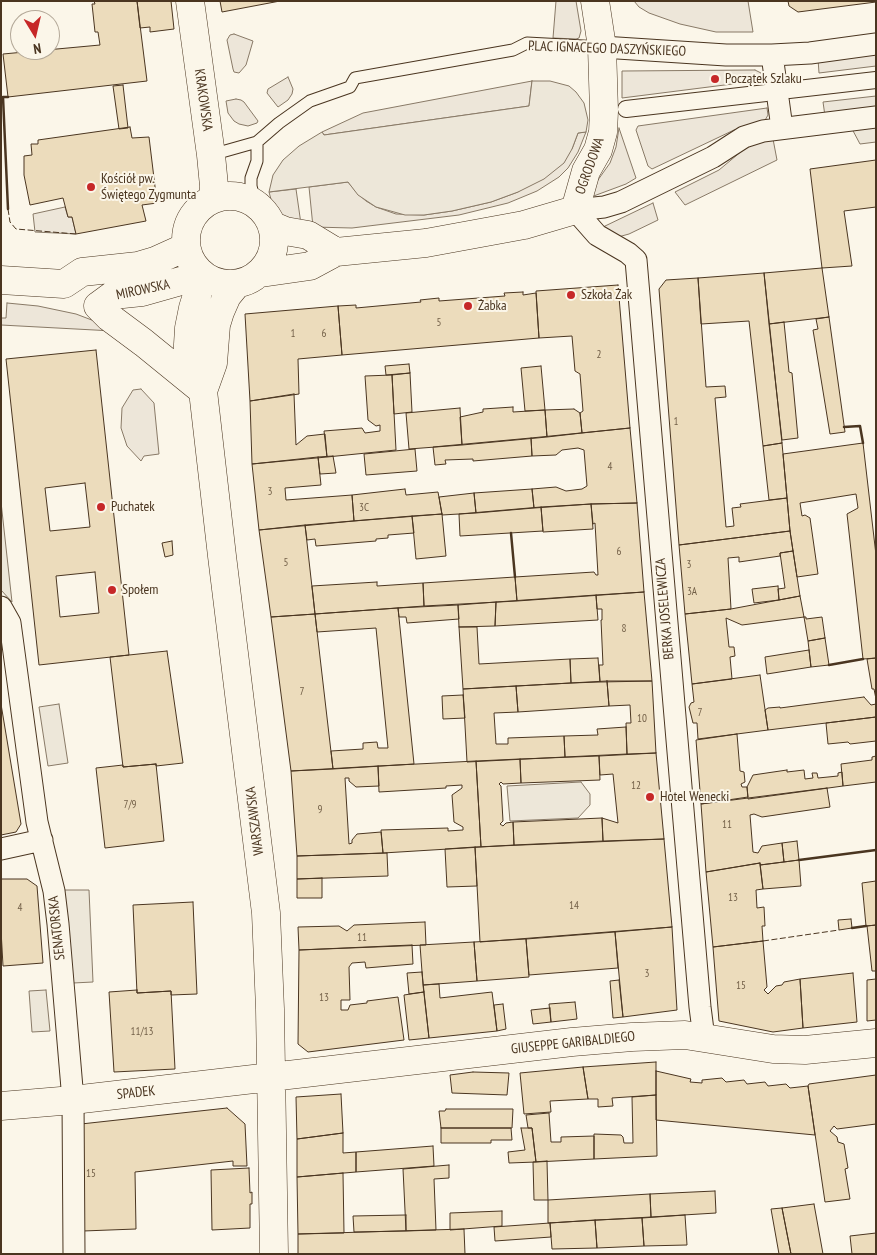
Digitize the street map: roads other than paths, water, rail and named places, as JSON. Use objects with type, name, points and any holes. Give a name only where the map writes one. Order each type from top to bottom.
[{"type":"street","name":"KRAKOWSKA","points":[[190,1],[211,155],[214,186],[213,199]]},
{"type":"street","name":"OGRODOWA","points":[[575,210],[586,172],[598,150],[603,132],[602,46],[595,1]]},
{"type":"street","name":"PLAC IGNACEGO DASZYŃSKIEGO","points":[[602,46],[726,55],[772,56],[876,44]]},
{"type":"street","points":[[772,56],[782,128]]},
{"type":"street","points":[[789,90],[876,80]]},
{"type":"street","points":[[626,109],[766,93]]},
{"type":"street","points":[[261,273],[310,266],[336,252],[426,243],[524,224],[575,210],[604,207],[620,202],[713,157],[744,137],[762,131],[876,117]]},
{"type":"street","points":[[227,196],[242,197],[256,203],[266,214],[272,226],[275,240],[269,263],[261,273],[249,281],[236,285],[224,285],[202,276],[191,263],[186,247],[186,232],[191,218],[200,206],[213,199],[227,196]]},
{"type":"street","name":"BERKA JOSELEWICZA","points":[[575,210],[597,235],[628,253],[636,260],[682,805],[704,1038]]},
{"type":"street","points":[[272,226],[308,236],[336,252]]},
{"type":"street","name":"MIROWSKA","points":[[186,247],[138,266],[82,272],[64,284],[78,301],[98,306],[112,294],[142,292],[202,276]]},
{"type":"street","name":"WARSZAWSKA","points":[[202,276],[189,328],[195,384],[222,556],[266,913],[274,1254]]},
{"type":"street","points":[[1,280],[64,284]]},
{"type":"street","name":"WARSZAWSKA","points":[[195,384],[213,363],[216,325],[227,296],[236,285]]},
{"type":"street","points":[[98,306],[109,318],[127,329],[195,384]]},
{"type":"street","name":"SENATORSKA","points":[[1,608],[8,618],[12,630],[37,822],[54,891],[58,924],[73,1100],[74,1254]]},
{"type":"street","points":[[1,849],[42,840]]},
{"type":"street","name":"GIUSEPPE GARIBALDIEGO","points":[[271,1078],[572,1042],[669,1035],[704,1038],[773,1049],[805,1050],[876,1043]]},
{"type":"street","name":"SPADEK","points":[[1,1106],[271,1078]]},
{"type":"lane","name":"PLAC IGNACEGO DASZYŃSKIEGO","points":[[211,155],[257,142],[279,123],[310,101],[350,87],[355,78],[512,50],[527,43],[602,46]]},
{"type":"lane","points":[[256,203],[251,186],[257,161],[257,142]]},
{"type":"place","name":"Początek Szlaku","points":[[715,79]]},
{"type":"place","name":"Kościół pw. Świętego Zygmunta","points":[[91,187]]},
{"type":"place","name":"Szkoła Żak","points":[[571,295]]},
{"type":"place","name":"Żabka","points":[[468,306]]},
{"type":"place","name":"Puchatek","points":[[101,507]]},
{"type":"place","name":"Społem","points":[[112,590]]},
{"type":"place","name":"Hotel Wenecki","points":[[650,797]]}]
